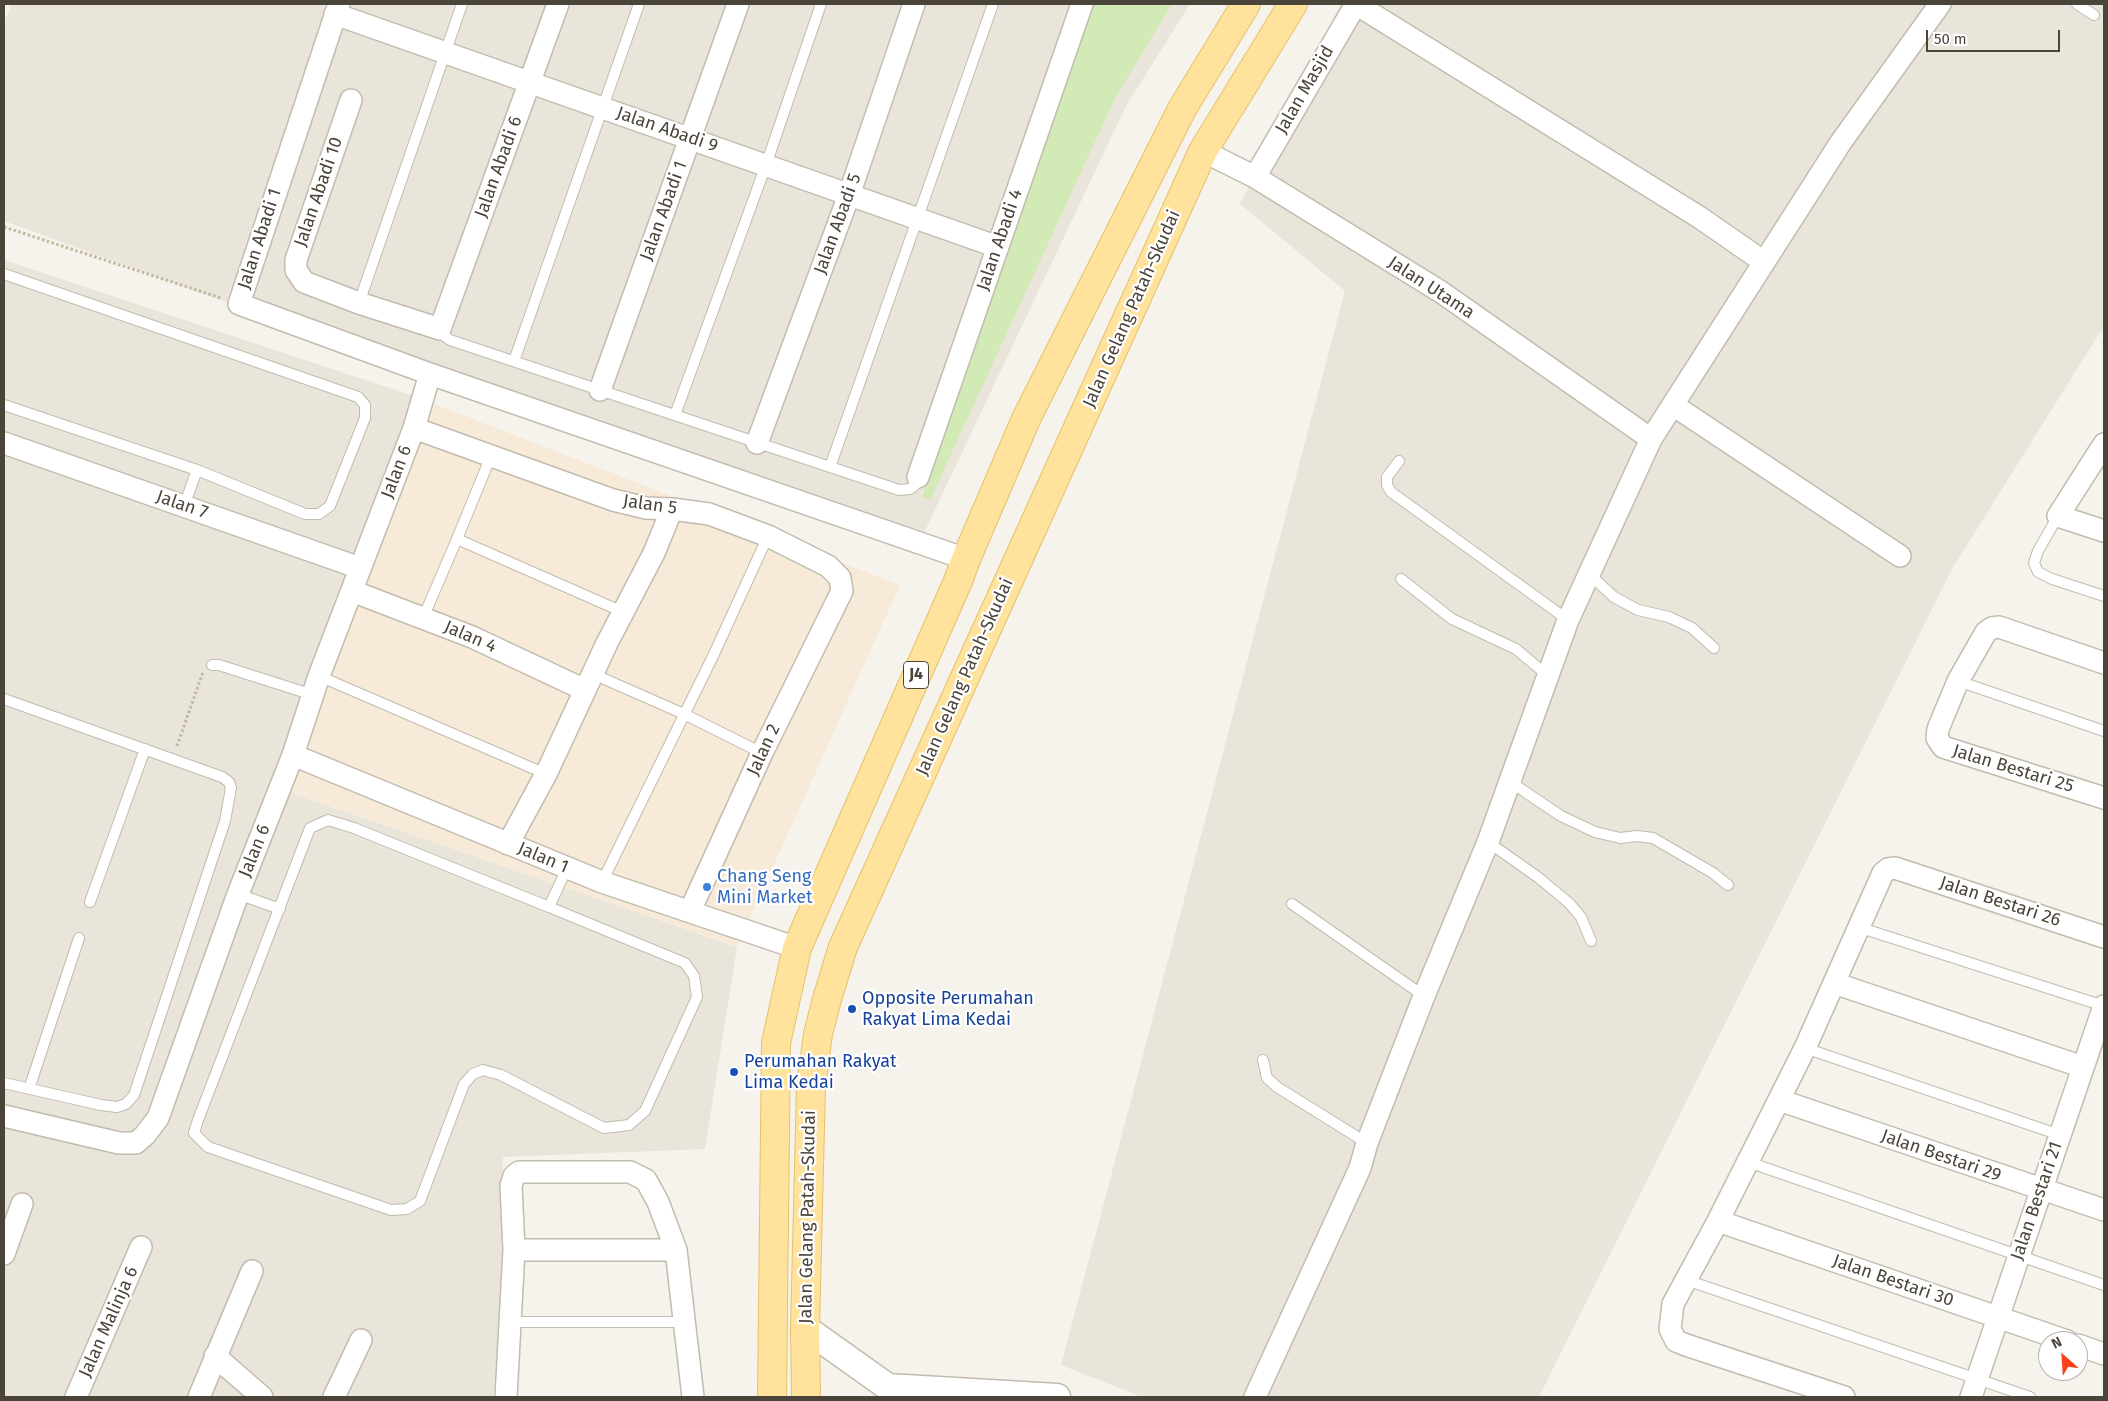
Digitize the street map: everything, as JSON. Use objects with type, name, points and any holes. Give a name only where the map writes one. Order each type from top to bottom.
[{"type":"main road","name":"Jalan Gelang Patah-Skudai","points":[[772,1397],[776,1043],[797,948],[958,581],[1026,419],[1173,127],[1246,4]]},
{"type":"main road","name":"Jalan Gelang Patah-Skudai","points":[[806,1397],[805,1328],[811,1086],[822,1017],[843,947],[1203,151],[1293,4]]},
{"type":"street","name":"Jalan Abadi 6","points":[[440,330],[558,4]]},
{"type":"street","name":"Jalan Abadi 1","points":[[600,390],[738,4]]},
{"type":"street","name":"Jalan Abadi 5","points":[[757,443],[849,194],[914,4]]},
{"type":"street","name":"Jalan Abadi 4","points":[[918,477],[1082,4]]},
{"type":"street","points":[[1356,4],[1699,216],[1764,262]]},
{"type":"street","name":"Jalan Masjid","points":[[1255,177],[1356,4]]},
{"type":"street","points":[[1255,1397],[1360,1168],[1367,1143],[1424,996],[1488,842],[1568,620],[1651,439],[1841,142],[1940,4]]},
{"type":"street","name":"Jalan Abadi 9","points":[[337,9],[445,53],[998,247]]},
{"type":"street","name":"Jalan Abadi 1","points":[[238,304],[337,9]]},
{"type":"street","name":"Jalan Abadi 10","points":[[351,100],[296,260],[296,270],[304,282],[359,303]]},
{"type":"street","name":"Jalan Utama","points":[[1203,151],[1255,177],[1441,292],[1651,439]]},
{"type":"street","points":[[359,303],[440,330]]},
{"type":"street","points":[[238,304],[430,374],[966,559]]},
{"type":"street","name":"Jalan 6","points":[[4,1116],[119,1143],[136,1143],[158,1118],[238,894],[293,754],[316,686],[414,428],[430,374]]},
{"type":"street","points":[[1672,405],[1900,556]]},
{"type":"street","name":"Jalan 5","points":[[414,428],[613,500],[646,508],[709,514],[768,536],[828,566],[840,578],[842,591]]},
{"type":"street","name":"Jalan 7","points":[[4,443],[360,568]]},
{"type":"street","points":[[2101,455],[2058,516],[2104,531]]},
{"type":"street","points":[[508,844],[546,774],[623,612],[654,553],[672,509]]},
{"type":"street","name":"Jalan 4","points":[[352,591],[589,682]]},
{"type":"street","name":"Jalan 2","points":[[690,911],[762,753],[842,591]]},
{"type":"street","name":"Jalan Bestari 25","points":[[2104,663],[1999,627],[1986,632],[1958,682],[1938,729],[1937,738],[1943,747],[2104,798]]},
{"type":"street","name":"Jalan 1","points":[[293,754],[602,882],[797,948]]},
{"type":"street","name":"Jalan Bestari 26","points":[[1858,927],[1883,873],[1888,868],[1895,868],[2104,938]]},
{"type":"street","points":[[1844,1397],[1686,1345],[1676,1340],[1670,1329],[1674,1304],[1805,1048],[1858,927]]},
{"type":"street","points":[[1834,983],[2084,1067]]},
{"type":"street","name":"Jalan Bestari 21","points":[[1974,1388],[2104,1006]]},
{"type":"street","name":"Jalan Bestari 29","points":[[1779,1100],[2104,1210]]},
{"type":"street","points":[[506,1397],[514,1250],[511,1186],[514,1176],[519,1172],[630,1172],[646,1180],[658,1202],[676,1250],[693,1397]]},
{"type":"street","points":[[4,1254],[22,1204]]},
{"type":"street","name":"Jalan Bestari 30","points":[[1718,1221],[2038,1331]]},
{"type":"street","name":"Jalan Malinja 6","points":[[76,1397],[141,1247]]},
{"type":"street","points":[[514,1250],[676,1250]]},
{"type":"street","points":[[199,1397],[252,1271]]},
{"type":"street","points":[[805,1328],[882,1394],[1057,1397]]},
{"type":"street","points":[[334,1397],[361,1340]]},
{"type":"street","points":[[2088,1348],[2104,1354]]},
{"type":"street","points":[[215,1356],[262,1397]]},
{"type":"lane","points":[[359,303],[462,4]]},
{"type":"lane","points":[[514,361],[639,4]]},
{"type":"lane","points":[[676,415],[766,166],[821,4]]},
{"type":"lane","points":[[830,467],[993,4]]},
{"type":"lane","points":[[2077,4],[2094,15]]},
{"type":"lane","points":[[4,274],[358,397],[365,405],[365,418],[330,506],[319,514],[305,514],[197,470],[4,406]]},
{"type":"lane","points":[[440,330],[450,340],[899,490],[910,489],[918,477]]},
{"type":"lane","points":[[423,618],[491,456]]},
{"type":"lane","points":[[1399,461],[1387,477],[1387,485],[1391,492],[1568,620]]},
{"type":"lane","points":[[184,506],[197,470]]},
{"type":"lane","points":[[2058,516],[2038,551],[2034,563],[2038,572],[2052,579],[2104,596]]},
{"type":"lane","points":[[602,882],[768,536]]},
{"type":"lane","points":[[457,539],[623,612]]},
{"type":"lane","points":[[1589,574],[1614,597],[1638,610],[1669,617],[1692,628],[1714,648]]},
{"type":"lane","points":[[1401,579],[1452,619],[1516,649],[1547,675]]},
{"type":"lane","points":[[212,665],[219,664],[316,686],[546,774]]},
{"type":"lane","points":[[589,682],[684,714],[762,753]]},
{"type":"lane","points":[[1958,682],[2104,731]]},
{"type":"lane","points":[[4,699],[222,776],[229,782],[232,788],[225,821],[134,1096],[126,1104],[117,1107],[4,1083]]},
{"type":"lane","points":[[90,902],[145,749]]},
{"type":"lane","points":[[1509,781],[1561,816],[1595,832],[1620,838],[1637,836],[1653,838],[1713,873],[1728,885]]},
{"type":"lane","points":[[328,820],[354,828],[549,908],[685,963],[694,976],[697,997],[645,1111],[629,1125],[604,1128],[501,1075],[483,1070],[473,1074],[464,1084],[420,1201],[407,1209],[391,1210],[208,1147],[194,1133],[310,828],[328,820]]},
{"type":"lane","points":[[1488,842],[1539,878],[1569,903],[1581,917],[1591,941]]},
{"type":"lane","points":[[549,908],[567,868]]},
{"type":"lane","points":[[238,894],[280,909]]},
{"type":"lane","points":[[1292,904],[1424,996]]},
{"type":"lane","points":[[1858,927],[2104,1006]]},
{"type":"lane","points":[[29,1089],[79,938]]},
{"type":"lane","points":[[1805,1048],[2060,1134]]},
{"type":"lane","points":[[1263,1060],[1267,1078],[1277,1087],[1367,1143]]},
{"type":"lane","points":[[1748,1162],[2104,1286]]},
{"type":"lane","points":[[1686,1280],[1974,1388],[2030,1397]]},
{"type":"lane","points":[[510,1322],[685,1322]]},
{"type":"path","points":[[4,226],[238,304]]},
{"type":"path","points":[[173,759],[200,678],[203,671],[212,665]]},
{"type":"shaded area","points":[[12,4],[1190,4],[1126,106],[914,554],[4,221],[4,22]]},
{"type":"shaded area","points":[[1341,4],[2104,4],[2104,326],[1952,569],[1539,1397],[1142,1397],[1061,1365],[1345,291],[1240,204]]},
{"type":"shaded area","points":[[4,260],[414,396],[280,789],[737,947],[705,1149],[503,1157],[502,1295],[493,1397],[4,1397]]},
{"type":"shaded area","points":[[414,396],[900,585],[737,947],[272,786]]},
{"type":"green space","points":[[1092,4],[1172,4],[1115,98],[930,500],[922,497]]},
{"type":"place","name":"Chang Seng Mini Market","points":[[707,887]]},
{"type":"place","name":"Opposite Perumahan Rakyat Lima Kedai","points":[[852,1009]]},
{"type":"place","name":"Perumahan Rakyat Lima Kedai","points":[[734,1072]]}]
